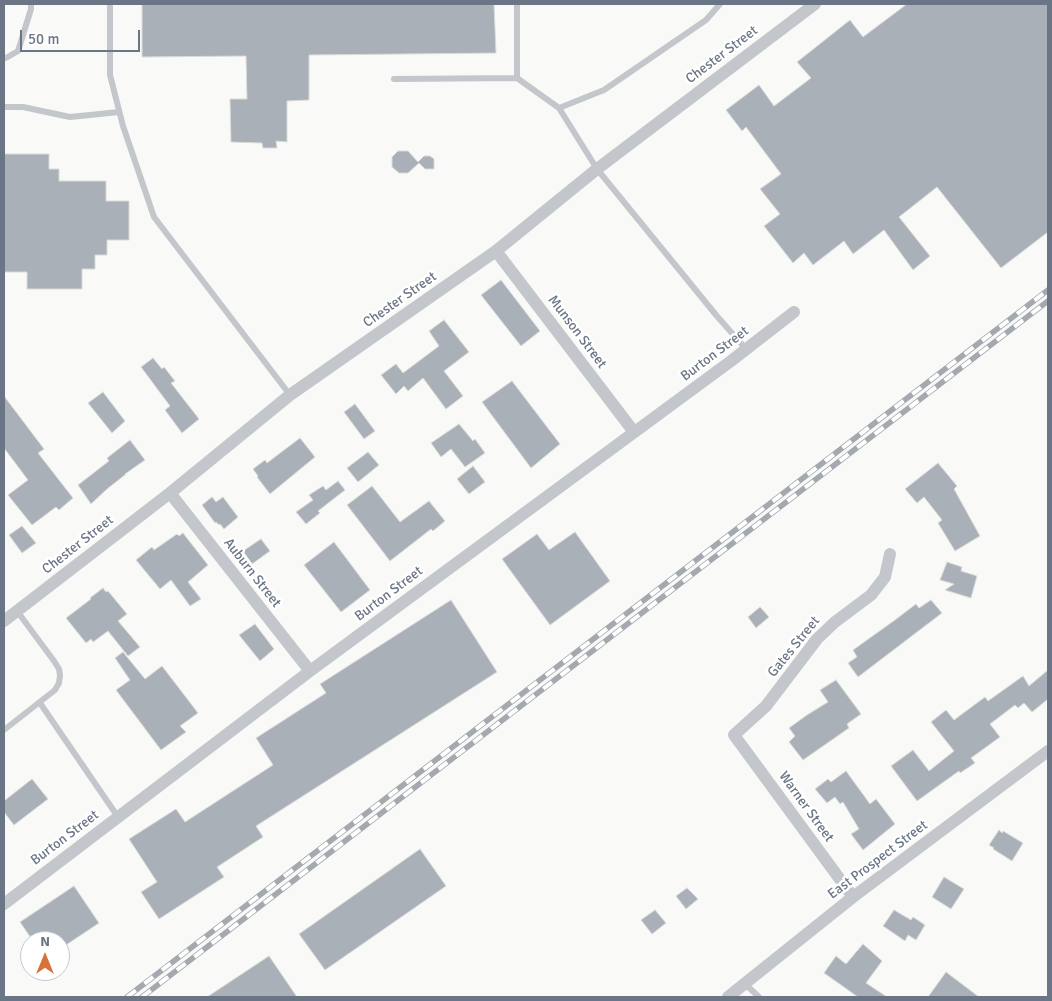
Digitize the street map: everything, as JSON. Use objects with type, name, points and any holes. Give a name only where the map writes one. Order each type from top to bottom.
[{"type":"street","name":"Chester Street","points":[[4,621],[170,493],[290,395],[496,251],[597,169],[815,4]]},
{"type":"street","name":"Munson Street","points":[[496,251],[634,432]]},
{"type":"street","name":"Burton Street","points":[[4,904],[310,671],[794,312]]},
{"type":"street","name":"Auburn Street","points":[[170,493],[310,671]]},
{"type":"street","name":"Gates Street","points":[[734,735],[766,706],[817,639],[835,622],[871,595],[885,577],[890,554]]},
{"type":"street","name":"Warner Street","points":[[734,735],[853,897]]},
{"type":"street","name":"East Prospect Street","points":[[728,997],[853,897],[1048,751]]},
{"type":"lane","points":[[4,58],[18,51],[31,10],[31,4]]},
{"type":"lane","points":[[110,4],[110,75],[123,126],[154,217],[290,395]]},
{"type":"lane","points":[[517,4],[517,78]]},
{"type":"lane","points":[[559,108],[604,90],[706,20],[720,4]]},
{"type":"lane","points":[[394,79],[517,78],[559,108],[597,169],[746,349]]},
{"type":"lane","points":[[4,107],[23,107],[70,117],[119,112]]},
{"type":"lane","points":[[4,730],[55,690],[59,683],[60,675],[59,669],[44,646],[17,611]]},
{"type":"lane","points":[[40,703],[118,816]]},
{"type":"lane","points":[[745,984],[758,997]]},
{"type":"building","points":[[142,4],[494,4],[496,53],[309,55],[309,100],[287,101],[287,142],[276,141],[277,148],[263,148],[262,143],[231,142],[230,99],[247,99],[246,56],[142,57]]},
{"type":"building","points":[[907,4],[1048,4],[1048,232],[1001,268],[937,187],[899,217],[930,256],[913,270],[884,230],[853,254],[844,241],[813,265],[804,253],[793,263],[764,226],[780,214],[760,189],[781,174],[746,127],[742,131],[726,110],[759,85],[774,106],[811,78],[797,62],[850,20],[863,37]]},
{"type":"building","points":[[398,151],[408,151],[418,162],[424,156],[430,156],[434,159],[434,169],[425,169],[419,163],[408,173],[399,173],[392,167],[392,157]]},
{"type":"building","points":[[4,154],[49,154],[49,169],[59,169],[59,181],[106,181],[106,201],[129,201],[129,240],[107,240],[107,255],[95,255],[95,269],[82,269],[82,289],[27,289],[27,272],[4,272]]},
{"type":"building","points":[[501,280],[540,331],[521,346],[481,295]]},
{"type":"building","points":[[444,320],[469,352],[444,371],[463,396],[446,409],[423,378],[408,391],[404,386],[396,394],[381,375],[396,364],[403,373],[439,346],[429,331]]},
{"type":"building","points":[[153,358],[162,369],[164,367],[175,381],[171,383],[199,419],[182,433],[165,410],[170,406],[141,367]]},
{"type":"building","points":[[512,381],[560,444],[531,468],[482,402]]},
{"type":"building","points":[[103,392],[125,421],[112,433],[88,403]]},
{"type":"building","points":[[4,396],[44,449],[38,453],[73,498],[59,510],[56,507],[32,525],[8,495],[28,480],[4,448]]},
{"type":"building","points":[[355,404],[375,431],[364,439],[344,412]]},
{"type":"building","points":[[459,424],[473,441],[475,439],[485,453],[465,467],[451,449],[441,457],[431,443]]},
{"type":"building","points":[[300,438],[315,457],[270,494],[253,469],[265,460],[267,463]]},
{"type":"building","points":[[130,440],[145,460],[125,474],[91,504],[78,485],[109,461],[107,458]]},
{"type":"building","points":[[368,452],[379,465],[358,482],[347,468]]},
{"type":"building","points":[[938,463],[957,486],[954,489],[980,536],[955,551],[938,523],[942,520],[924,497],[917,503],[905,489]]},
{"type":"building","points":[[473,466],[485,482],[469,494],[457,479]]},
{"type":"building","points":[[338,481],[345,490],[318,511],[320,513],[306,524],[296,512],[313,500],[309,495],[323,486],[326,490]]},
{"type":"building","points":[[372,486],[400,522],[429,501],[445,521],[433,531],[431,529],[390,561],[347,505]]},
{"type":"building","points":[[212,497],[216,502],[223,497],[238,517],[224,529],[220,524],[215,523],[202,505]]},
{"type":"building","points":[[22,526],[36,543],[22,553],[9,535]]},
{"type":"building","points":[[575,532],[610,581],[550,625],[502,559],[537,534],[549,550]]},
{"type":"building","points":[[183,533],[208,565],[188,582],[201,599],[190,606],[171,580],[160,589],[136,560],[152,547],[154,550],[177,534],[179,536]]},
{"type":"building","points":[[261,539],[270,551],[252,564],[243,551]]},
{"type":"building","points":[[334,542],[370,590],[341,612],[304,565]]},
{"type":"building","points":[[947,562],[962,567],[961,571],[977,576],[971,598],[945,590],[954,584],[940,580]]},
{"type":"building","points":[[103,588],[106,592],[108,591],[127,614],[118,621],[140,647],[128,656],[108,631],[93,642],[91,639],[86,643],[66,618]]},
{"type":"building","points":[[451,600],[497,672],[256,826],[263,837],[217,867],[224,877],[159,919],[141,892],[157,882],[129,839],[176,809],[185,822],[273,765],[256,738],[326,693],[320,684]]},
{"type":"building","points":[[931,600],[942,613],[858,677],[848,663],[857,657],[853,650],[916,604],[919,608]]},
{"type":"building","points":[[760,607],[769,617],[756,628],[748,617]]},
{"type":"building","points":[[255,624],[274,649],[260,661],[239,635]]},
{"type":"building","points":[[123,652],[145,679],[162,666],[198,713],[180,726],[186,732],[161,750],[116,690],[130,680],[115,658]]},
{"type":"building","points":[[1048,670],[1048,699],[1032,712],[1024,703],[1018,708],[1015,705],[990,724],[1000,737],[971,758],[975,763],[960,773],[959,771],[917,801],[891,766],[913,750],[929,771],[954,751],[931,722],[946,710],[954,720],[985,697],[988,701],[1023,676],[1029,686]]},
{"type":"building","points":[[836,680],[861,714],[847,724],[849,728],[803,760],[789,742],[795,736],[789,728],[828,702],[820,690]]},
{"type":"building","points":[[846,771],[870,804],[876,799],[895,824],[863,850],[851,834],[859,829],[843,802],[840,804],[835,797],[827,803],[815,789],[828,779],[831,782]]},
{"type":"building","points":[[32,779],[48,799],[14,825],[4,812],[4,801]]},
{"type":"building","points":[[999,830],[1023,843],[1012,861],[989,845]]},
{"type":"building","points":[[420,849],[446,886],[325,970],[299,934]]},
{"type":"building","points":[[944,877],[964,889],[951,909],[932,897]]},
{"type":"building","points":[[74,886],[99,923],[70,942],[70,931],[26,931],[20,922]]},
{"type":"building","points":[[687,888],[698,899],[686,909],[676,896]]},
{"type":"building","points":[[655,910],[666,923],[652,934],[641,920]]},
{"type":"building","points":[[894,910],[911,920],[913,917],[925,925],[916,940],[908,935],[905,941],[883,926]]},
{"type":"building","points":[[863,944],[882,961],[866,983],[887,997],[858,997],[824,973],[836,956],[846,964]]},
{"type":"building","points":[[269,956],[297,997],[207,997]]},
{"type":"building","points":[[946,972],[979,997],[928,997]]},
{"type":"railway","points":[[127,997],[1048,290]]},
{"type":"railway","points":[[142,997],[1048,301]]}]
